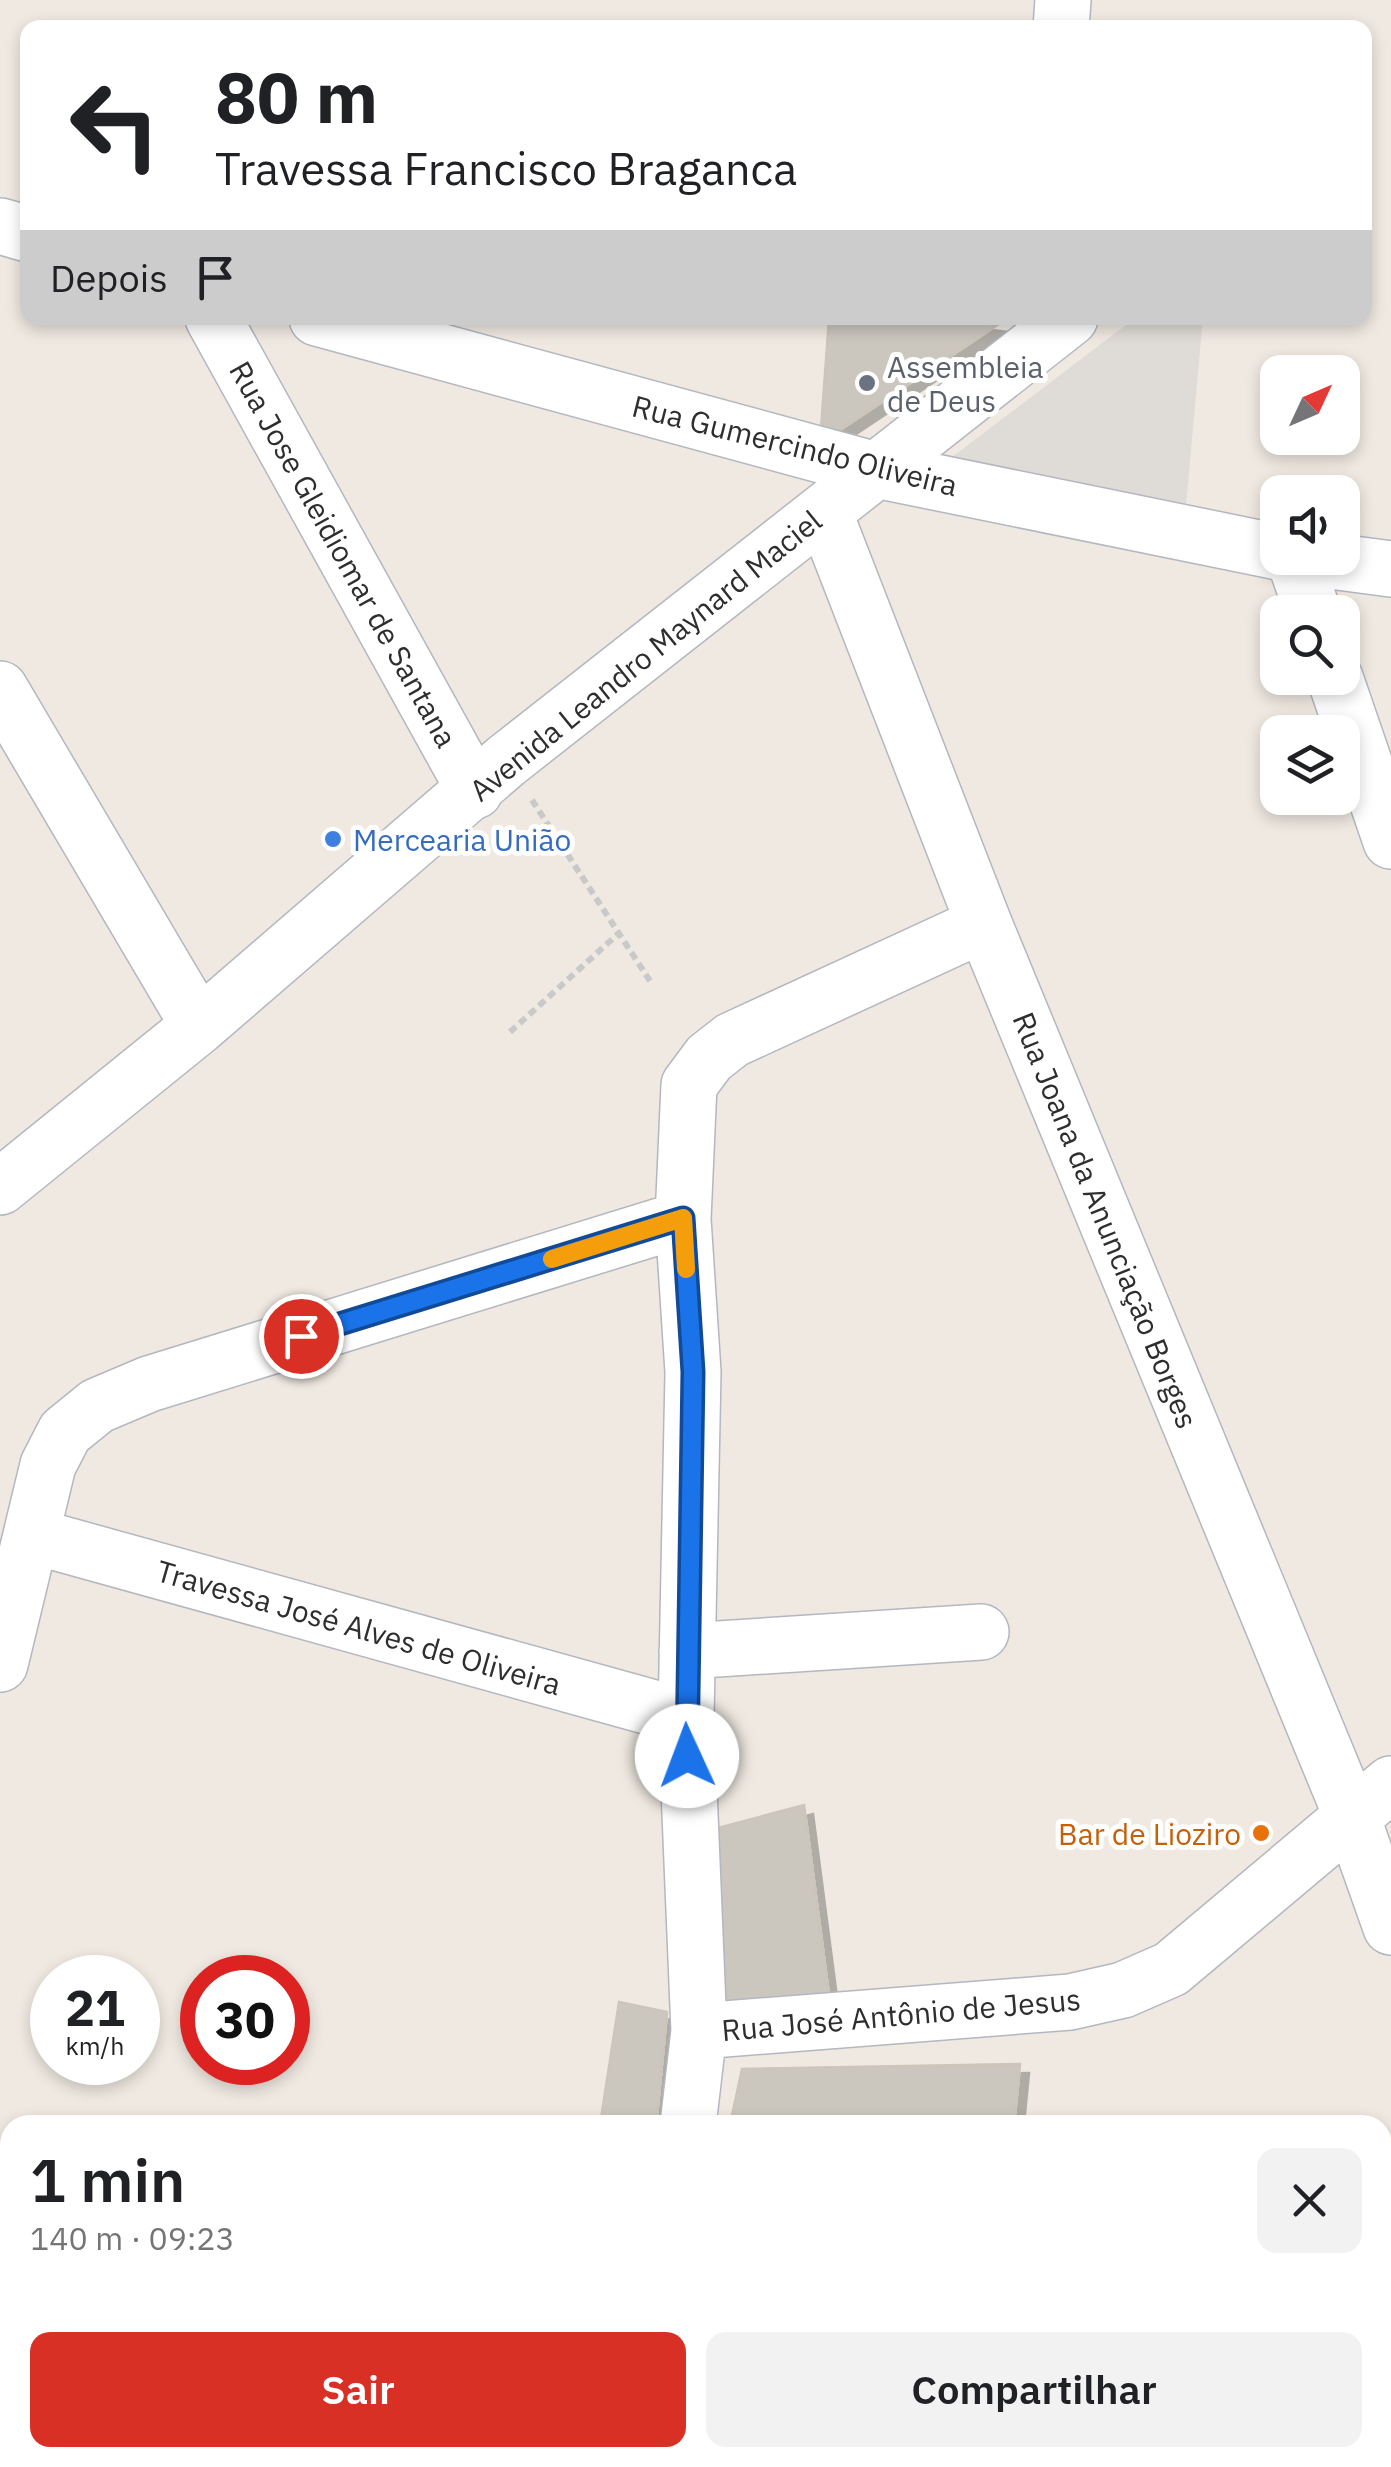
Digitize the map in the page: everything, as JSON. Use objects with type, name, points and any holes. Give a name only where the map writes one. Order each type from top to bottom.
[{"type":"street","name":"Rua Jose Gleidiomar de Santana","points":[[217,325],[490,776]]},
{"type":"street","name":"Rua Gumercindo Oliveira","points":[[344,325],[876,470],[1260,548]]},
{"type":"street","name":"Avenida Leandro Maynard Maciel","points":[[0,1187],[199,1026],[490,776],[876,470],[1044,328]]},
{"type":"street","name":"Rua Joana da Anunciação Borges","points":[[824,512],[984,924],[1371,1801],[1391,1927]]},
{"type":"street","points":[[1360,565],[1391,569]]},
{"type":"street","points":[[0,689],[199,1026]]},
{"type":"street","points":[[1341,695],[1391,842]]},
{"type":"street","points":[[689,2115],[699,2031],[686,1717],[693,1372],[683,1218],[689,1085],[709,1058],[732,1040],[984,924]]},
{"type":"street","points":[[0,1664],[48,1465],[65,1432],[97,1406],[149,1384],[683,1218]]},
{"type":"street","name":"Travessa José Alves de Oliveira","points":[[33,1536],[686,1717]]},
{"type":"street","points":[[687,1651],[981,1632]]},
{"type":"street","name":"Rua José Antônio de Jesus","points":[[699,2031],[1070,2002],[1123,1990],[1171,1969],[1371,1801]]},
{"type":"path","points":[[490,776],[619,933],[650,981]]},
{"type":"path","points":[[510,1032],[619,933]]},
{"type":"shaded area","points":[[1126,325],[1202,325],[1185,517],[952,457]]},
{"type":"building","name":"Assembleia de Deus","points":[[828,325],[997,325],[820,443]]},
{"type":"building","points":[[804,1805],[831,2011],[708,2020],[703,1832]]},
{"type":"building","points":[[619,2002],[667,2012],[657,2115],[602,2115]]},
{"type":"building","points":[[1020,2064],[1015,2115],[732,2115],[742,2069]]},
{"type":"slow traffic","points":[[552,1259],[683,1218],[686,1269]]},
{"type":"place","name":"Assembleia de Deus","points":[[867,383]]},
{"type":"place","name":"Mercearia União","points":[[333,839]]},
{"type":"place","name":"Bar de Lioziro","points":[[1261,1833]]},
{"type":"route","points":[[301,1336],[683,1218],[693,1372],[687,1756]]}]
